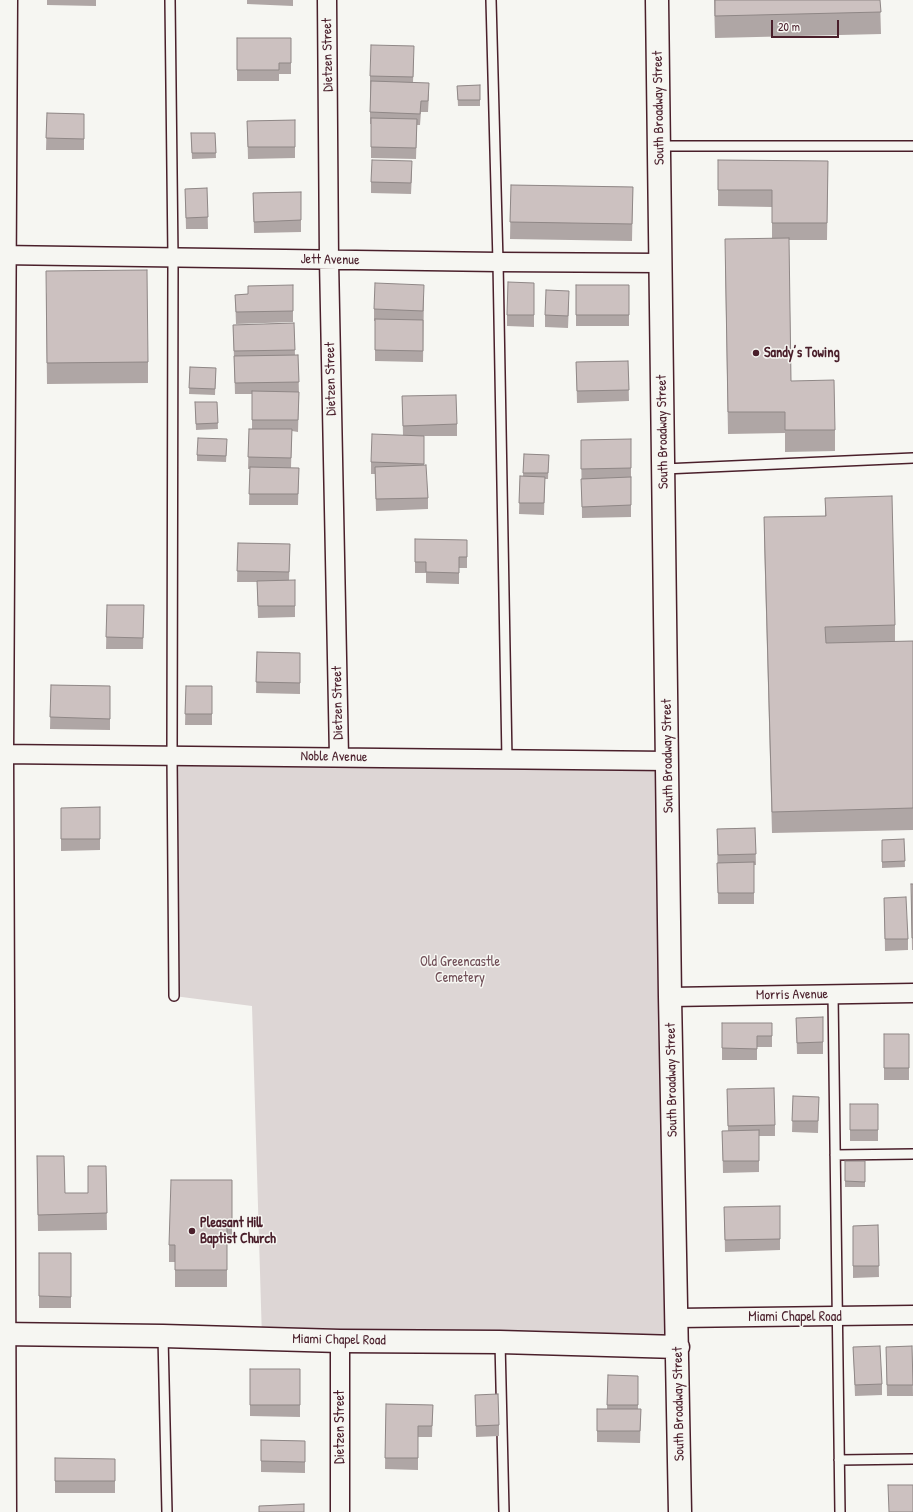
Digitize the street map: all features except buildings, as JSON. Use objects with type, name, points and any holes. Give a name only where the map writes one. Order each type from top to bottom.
[{"type":"street","points":[[6,1512],[3,1334],[2,754],[3,255],[8,0]]},
{"type":"street","name":"Dietzen Street","points":[[327,0],[329,260],[339,757]]},
{"type":"street","name":"South Broadway Street","points":[[657,0],[670,997],[678,1347],[680,1512]]},
{"type":"street","name":"Jett Avenue","points":[[3,255],[660,263]]},
{"type":"street","name":"Noble Avenue","points":[[2,754],[668,761]]},
{"type":"street","name":"Morris Avenue","points":[[670,997],[913,993]]},
{"type":"street","name":"Miami Chapel Road","points":[[677,1318],[913,1316]]},
{"type":"street","name":"Miami Chapel Road","points":[[3,1334],[163,1336],[340,1341],[500,1342],[678,1347]]},
{"type":"street","name":"Dietzen Street","points":[[340,1341],[340,1512]]},
{"type":"lane","points":[[170,0],[173,257],[172,756],[174,996]]},
{"type":"lane","points":[[491,0],[498,262],[507,760]]},
{"type":"lane","points":[[659,146],[913,146]]},
{"type":"lane","points":[[664,469],[913,458]]},
{"type":"lane","points":[[833,994],[840,1512]]},
{"type":"lane","points":[[835,1155],[913,1154]]},
{"type":"lane","points":[[163,1336],[167,1512]]},
{"type":"lane","points":[[500,1342],[504,1512]]},
{"type":"lane","points":[[839,1460],[913,1459]]},
{"type":"green space","name":"Old Greencastle Cemetery","points":[[172,756],[668,761],[678,1347],[262,1339],[252,1006],[174,996]]},
{"type":"place","name":"Sandy’s Towing","points":[[756,353]]},
{"type":"place","name":"Pleasant Hill Baptist Church","points":[[192,1231]]}]
